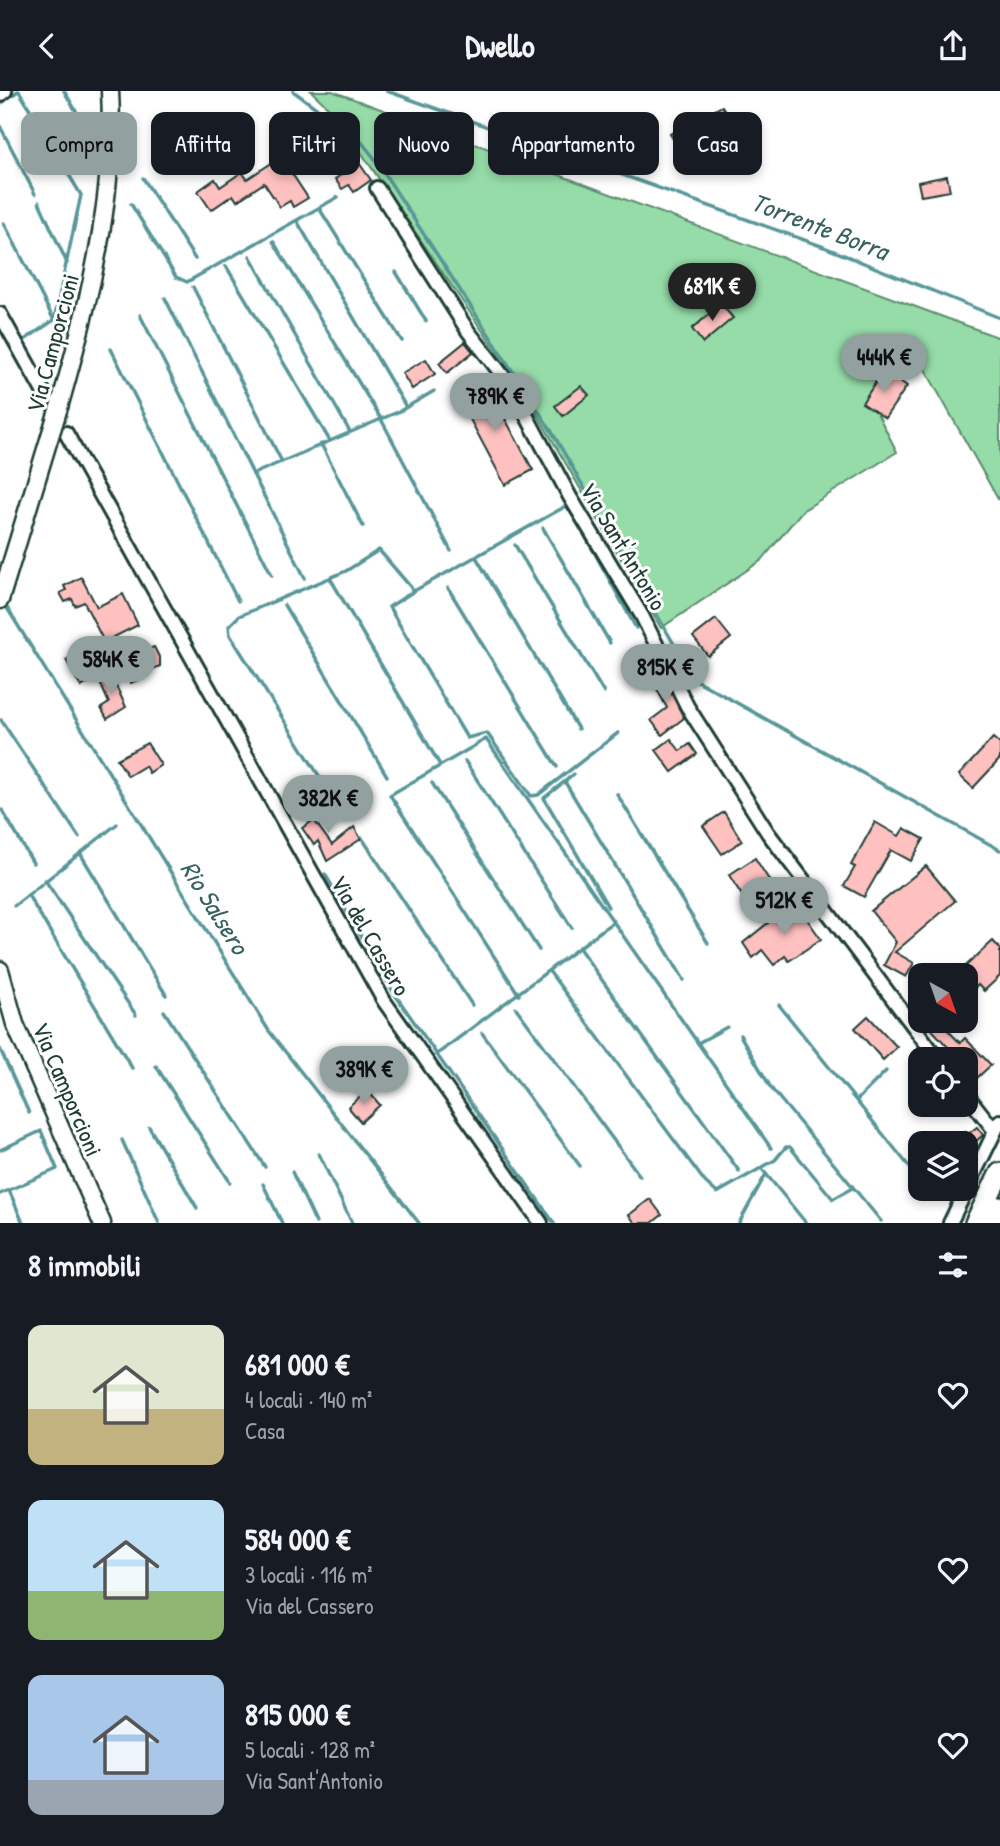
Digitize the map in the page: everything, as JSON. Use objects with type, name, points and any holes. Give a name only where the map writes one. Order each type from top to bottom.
[{"type":"highway","points":[[975,1223],[1000,1173]]},
{"type":"highway","points":[[992,1223],[1000,1207]]},
{"type":"main road","name":"Via Camporcioni","points":[[0,600],[58,434],[54,403],[85,316],[98,253],[109,171],[110,91]]},
{"type":"main road","name":"Via Camporcioni","points":[[0,970],[15,1024],[102,1223]]},
{"type":"street","points":[[0,95],[5,91]]},
{"type":"street","name":"Via Sant'Antonio","points":[[377,188],[468,331],[510,385],[570,497],[642,616],[687,706],[768,833],[929,1047]]},
{"type":"street","points":[[0,314],[54,403]]},
{"type":"street","name":"Via del Cassero","points":[[58,434],[384,1001],[541,1223]]},
{"type":"street","points":[[950,1223],[997,1126],[978,1106]]},
{"type":"green space","points":[[311,91],[332,91],[389,112],[374,112],[374,171],[360,151],[360,112],[333,112]]},
{"type":"green space","points":[[474,144],[488,149],[488,175],[559,175],[1000,338],[1000,497],[998,499],[912,346],[871,401],[897,452],[802,511],[762,560],[661,628],[526,395],[376,175],[474,175]]},
{"type":"building","points":[[722,106],[726,112],[711,112]]},
{"type":"building","points":[[360,164],[371,180],[354,192],[349,185],[342,189],[335,179],[341,175],[360,175]]},
{"type":"building","points":[[269,165],[269,175],[293,175],[308,198],[293,207],[290,201],[280,207],[264,183],[237,201],[233,195],[211,210],[198,191],[215,179],[220,187],[238,175],[244,175],[247,179]]},
{"type":"building","points":[[947,176],[950,191],[921,196],[918,182]]},
{"type":"building","points":[[721,304],[733,318],[703,343],[692,329]]},
{"type":"building","points":[[465,342],[473,352],[447,373],[439,363]]},
{"type":"building","points":[[426,359],[435,374],[412,389],[402,373]]},
{"type":"building","points":[[884,370],[907,386],[885,418],[862,403]]},
{"type":"building","points":[[484,380],[533,470],[505,485],[457,395]]},
{"type":"building","points":[[581,386],[589,395],[563,416],[555,406]]},
{"type":"building","points":[[81,577],[97,607],[123,594],[138,625],[104,642],[84,602],[75,606],[72,599],[65,602],[60,593],[66,590],[64,586]]},
{"type":"building","points":[[716,619],[731,638],[708,656],[693,637]]},
{"type":"building","points":[[99,642],[104,651],[83,663],[93,680],[81,687],[66,660]]},
{"type":"building","points":[[154,647],[160,659],[160,666],[143,673],[145,677],[131,683],[123,658]]},
{"type":"building","points":[[657,665],[684,718],[662,735],[651,720],[667,708],[647,670]]},
{"type":"building","points":[[109,671],[126,707],[107,719],[101,708],[109,703],[97,676]]},
{"type":"building","points":[[993,738],[1000,744],[1000,759],[973,788],[959,775]]},
{"type":"building","points":[[671,739],[680,751],[690,744],[697,754],[672,772],[656,750]]},
{"type":"building","points":[[147,743],[161,765],[149,773],[145,766],[128,776],[117,759]]},
{"type":"building","points":[[322,802],[328,810],[314,820],[332,845],[354,827],[361,839],[327,861],[318,841],[314,845],[302,828],[311,822],[306,814]]},
{"type":"building","points":[[724,812],[742,841],[722,854],[703,826]]},
{"type":"building","points":[[875,822],[899,836],[904,828],[924,839],[911,861],[891,850],[864,897],[844,886],[855,867],[851,865]]},
{"type":"building","points":[[755,858],[776,891],[750,908],[729,875]]},
{"type":"building","points":[[926,866],[955,901],[895,952],[914,963],[908,963],[906,977],[884,965],[896,942],[871,911]]},
{"type":"building","points":[[797,905],[821,939],[789,961],[785,956],[774,965],[762,950],[753,958],[743,943],[774,918],[778,922]]},
{"type":"building","points":[[993,941],[1000,949],[1000,976],[984,991],[978,985],[978,963],[969,963]]},
{"type":"building","points":[[868,1016],[897,1047],[883,1060],[855,1028]]},
{"type":"building","points":[[935,1033],[951,1033],[960,1043],[965,1038],[974,1047],[948,1047]]},
{"type":"building","points":[[978,1052],[991,1065],[978,1077]]},
{"type":"building","points":[[367,1090],[380,1105],[361,1122],[348,1107]]},
{"type":"building","points":[[977,1127],[983,1135],[978,1139],[978,1131],[972,1131]]},
{"type":"building","points":[[650,1199],[662,1215],[652,1223],[635,1223],[629,1215]]},
{"type":"waterway","points":[[0,104],[18,91]]},
{"type":"waterway","points":[[19,91],[81,195],[54,320],[23,341]]},
{"type":"waterway","points":[[64,91],[77,112]]},
{"type":"waterway","points":[[293,91],[360,140],[375,159],[552,432],[694,679],[1000,850]]},
{"type":"waterway","name":"Torrente Borra","points":[[387,91],[824,247],[1000,318]]},
{"type":"waterway","points":[[0,126],[35,194]]},
{"type":"waterway","points":[[143,178],[195,259]]},
{"type":"waterway","points":[[131,204],[176,277],[187,282],[338,197]]},
{"type":"waterway","points":[[39,202],[67,263]]},
{"type":"waterway","points":[[319,208],[402,341]]},
{"type":"waterway","points":[[297,221],[406,407]]},
{"type":"waterway","points":[[4,223],[54,320]]},
{"type":"waterway","points":[[273,241],[381,419],[451,551]]},
{"type":"waterway","points":[[250,256],[350,432]]},
{"type":"waterway","points":[[226,266],[330,441]]},
{"type":"waterway","points":[[396,272],[426,321]]},
{"type":"waterway","points":[[193,287],[282,462]]},
{"type":"waterway","points":[[165,298],[305,578]]},
{"type":"waterway","points":[[140,315],[272,575]]},
{"type":"waterway","points":[[111,349],[238,601]]},
{"type":"waterway","points":[[253,474],[400,411],[434,391]]},
{"type":"waterway","points":[[321,444],[363,526]]},
{"type":"waterway","points":[[342,812],[230,635],[229,626],[239,616],[346,571],[379,550],[414,591],[568,505],[636,628]]},
{"type":"waterway","points":[[543,528],[610,643]]},
{"type":"waterway","points":[[515,545],[604,693]]},
{"type":"waterway","points":[[476,557],[578,729]]},
{"type":"waterway","points":[[330,578],[440,765]]},
{"type":"waterway","points":[[448,588],[557,767]]},
{"type":"waterway","points":[[414,591],[389,607],[467,738],[487,733],[531,796],[538,795],[618,733]]},
{"type":"waterway","name":"Rio Salsero","points":[[4,603],[269,1031],[419,1223]]},
{"type":"waterway","points":[[284,605],[387,776]]},
{"type":"waterway","points":[[1,720],[79,837]]},
{"type":"waterway","points":[[519,995],[390,795],[486,739],[771,1148]]},
{"type":"waterway","points":[[465,761],[572,928]]},
{"type":"waterway","points":[[574,774],[544,798],[608,907]]},
{"type":"waterway","points":[[565,782],[684,980]]},
{"type":"waterway","points":[[432,783],[539,950]]},
{"type":"waterway","points":[[617,794],[708,943]]},
{"type":"waterway","points":[[2,810],[33,863]]},
{"type":"waterway","points":[[14,906],[117,824]]},
{"type":"waterway","points":[[362,838],[472,1005]]},
{"type":"waterway","points":[[80,853],[166,995]]},
{"type":"waterway","points":[[325,874],[394,993],[554,1223]]},
{"type":"waterway","points":[[45,880],[136,1015]]},
{"type":"waterway","points":[[28,895],[132,1068]]},
{"type":"waterway","points":[[436,1055],[613,922]]},
{"type":"waterway","points":[[579,948],[739,1171]]},
{"type":"waterway","points":[[549,971],[705,1182],[717,1193],[775,1160],[786,1147],[790,1147],[833,1199],[852,1188]]},
{"type":"waterway","points":[[779,1005],[908,1165]]},
{"type":"waterway","points":[[516,1008],[640,1176]]},
{"type":"waterway","points":[[164,1011],[265,1167]]},
{"type":"waterway","points":[[698,1043],[727,1027]]},
{"type":"waterway","points":[[482,1033],[580,1166]]},
{"type":"waterway","points":[[740,1035],[771,1088],[881,1221]]},
{"type":"waterway","points":[[0,1049],[29,1113]]},
{"type":"waterway","points":[[156,1066],[230,1182]]},
{"type":"waterway","points":[[858,1099],[886,1071]]},
{"type":"waterway","points":[[149,1127],[197,1208]]},
{"type":"waterway","points":[[0,1150],[41,1131],[57,1169],[0,1194]]},
{"type":"waterway","points":[[122,1140],[159,1223]]},
{"type":"waterway","points":[[319,1154],[352,1223]]},
{"type":"waterway","points":[[762,1169],[806,1223]]},
{"type":"waterway","points":[[292,1172],[316,1223]]},
{"type":"waterway","points":[[739,1223],[766,1174]]},
{"type":"waterway","points":[[263,1184],[282,1223]]},
{"type":"waterway","points":[[9,1190],[23,1223]]}]
